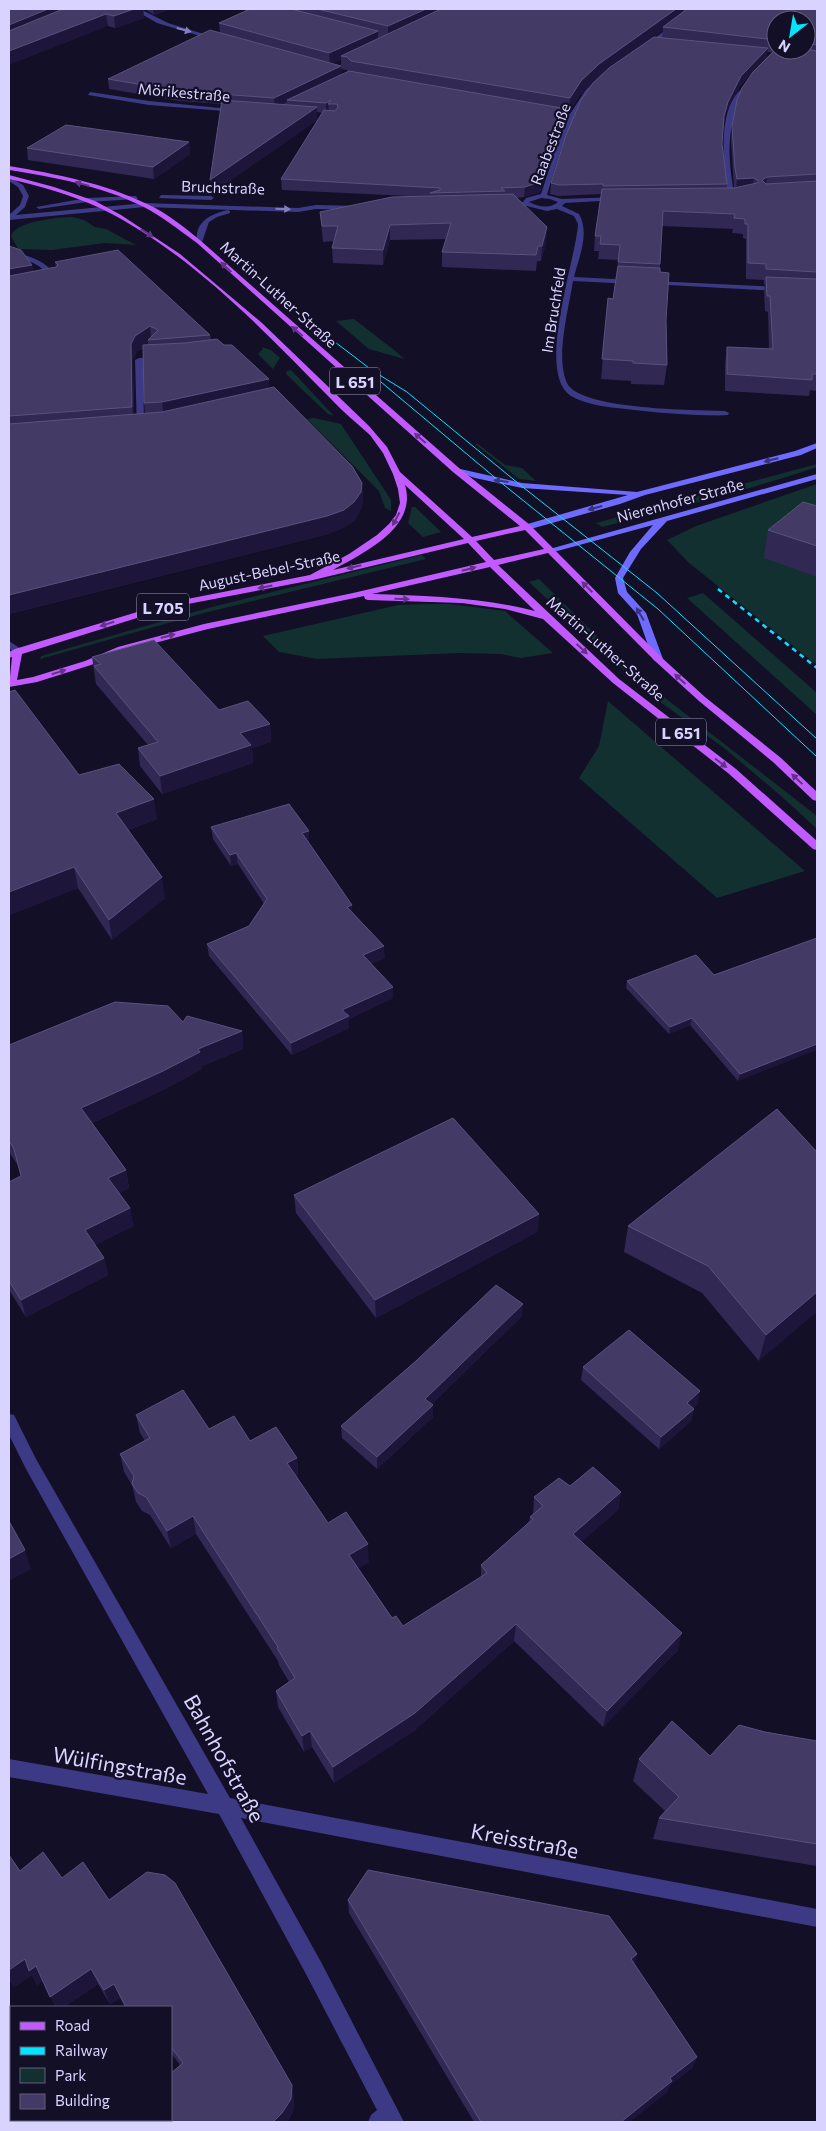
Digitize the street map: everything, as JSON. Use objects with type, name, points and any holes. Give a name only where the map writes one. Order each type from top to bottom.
[{"type":"main road","name":"Martin-Luther-Straße","points":[[9,168],[50,175],[129,198],[162,214],[199,242],[456,470],[527,527],[658,659],[702,699],[777,760],[817,798]]},
{"type":"main road","name":"Martin-Luther-Straße","points":[[9,178],[68,193],[105,208],[175,252],[219,288],[361,422],[382,445],[397,473],[404,503],[396,521],[380,539],[313,577]]},
{"type":"main road","name":"Nierenhofer Straße","points":[[527,527],[617,502],[642,493],[798,453],[817,445]]},
{"type":"main road","name":"Nierenhofer Straße","points":[[456,470],[489,480],[540,487],[642,493]]},
{"type":"main road","name":"Martin-Luther-Straße","points":[[397,473],[470,540],[508,581],[616,680],[732,771],[817,847]]},
{"type":"main road","name":"Nierenhofer Straße","points":[[550,550],[817,476]]},
{"type":"main road","name":"Martin-Luther-Straße","points":[[658,659],[641,613],[623,593],[619,578],[630,555],[641,541],[665,518]]},
{"type":"main road","name":"L 705","points":[[470,540],[527,527]]},
{"type":"main road","name":"August-Bebel-Straße","points":[[13,653],[170,605],[313,577],[470,540]]},
{"type":"main road","name":"L 705","points":[[10,683],[34,680],[88,663],[121,649],[207,626],[353,596],[550,550]]},
{"type":"main road","name":"L 651","points":[[353,596],[462,600],[505,606],[546,616]]},
{"type":"main road","points":[[10,683],[13,653]]},
{"type":"street","points":[[140,9],[149,18],[158,22],[225,41]]},
{"type":"street","points":[[641,51],[697,9]]},
{"type":"street","points":[[653,42],[661,43]]},
{"type":"street","name":"Raabestraße","points":[[544,196],[572,116],[583,96],[601,80]]},
{"type":"street","points":[[732,199],[724,144],[728,125],[740,94],[749,83]]},
{"type":"street","name":"Mörikestraße","points":[[90,94],[149,103],[240,110]]},
{"type":"street","points":[[540,112],[572,116]]},
{"type":"street","points":[[9,178],[21,186],[26,196],[26,202],[18,212],[9,218]]},
{"type":"street","points":[[529,205],[526,202],[528,199],[544,196],[560,204]]},
{"type":"street","name":"Bruchstraße","points":[[129,198],[220,199]]},
{"type":"street","name":"Martin-Luther-Straße","points":[[87,200],[129,198]]},
{"type":"street","points":[[501,206],[529,205],[543,209],[560,204],[623,198]]},
{"type":"street","points":[[18,212],[87,200]]},
{"type":"street","name":"Bruchstraße","points":[[292,202],[316,207]]},
{"type":"street","name":"Im Bruchfeld","points":[[560,204],[577,215],[581,224],[581,234],[571,279],[558,359],[565,387],[580,396],[620,407],[725,413]]},
{"type":"street","name":"Bruchstraße","points":[[146,205],[298,210],[316,207],[371,208]]},
{"type":"street","name":"Martin-Luther-Straße","points":[[105,208],[146,205]]},
{"type":"street","points":[[9,218],[105,208]]},
{"type":"street","name":"Bruchstraße","points":[[199,242],[202,227],[208,218],[251,208]]},
{"type":"street","points":[[9,253],[30,257],[41,263],[55,280],[44,282]]},
{"type":"street","points":[[571,279],[638,282]]},
{"type":"street","points":[[648,283],[790,290]]},
{"type":"street","points":[[140,428],[139,360],[148,351]]},
{"type":"street","points":[[139,360],[171,358]]},
{"type":"street","points":[[9,644],[13,653]]},
{"type":"street","name":"Bahnhofstraße","points":[[9,1420],[36,1473],[314,1969],[387,2119]]},
{"type":"street","name":"Wülfingstraße","points":[[9,1768],[224,1806]]},
{"type":"street","name":"Kreisstraße","points":[[224,1806],[817,1918]]},
{"type":"green space","points":[[73,217],[84,220],[95,227],[106,229],[136,245],[105,243],[52,250],[18,249],[11,236],[14,231],[29,223]]},
{"type":"green space","points":[[354,319],[404,359],[369,349],[336,321]]},
{"type":"green space","points":[[261,347],[271,350],[280,358],[273,369],[258,354],[263,349]]},
{"type":"green space","points":[[291,370],[334,416],[328,414],[286,374],[287,371]]},
{"type":"green space","points":[[314,418],[341,424],[391,500],[391,511],[385,508],[379,491],[307,419]]},
{"type":"green space","points":[[475,444],[478,444],[505,465],[522,468],[536,481],[519,479]]},
{"type":"green space","points":[[817,464],[817,467],[790,476],[710,499],[602,527],[596,523]]},
{"type":"green space","points":[[817,484],[817,665],[689,563],[667,540],[696,526]]},
{"type":"green space","points":[[412,507],[415,507],[441,532],[423,537],[408,523]]},
{"type":"green space","points":[[422,555],[426,559],[204,613],[40,659],[41,656],[208,608]]},
{"type":"green space","points":[[539,579],[651,687],[817,816],[817,829],[724,748],[649,694],[529,582]]},
{"type":"green space","points":[[703,593],[817,693],[817,715],[687,598]]},
{"type":"green space","points":[[450,604],[505,611],[553,653],[521,658],[501,654],[459,653],[317,659],[279,652],[263,636],[398,605]]},
{"type":"green space","points":[[608,701],[805,871],[717,898],[579,778],[599,746]]},
{"type":"building","points":[[9,9],[48,9],[9,25]]},
{"type":"building","points":[[63,9],[134,9],[114,16],[106,14],[9,51],[9,31]]},
{"type":"building","points":[[250,9],[291,9],[378,31],[329,53],[219,23]]},
{"type":"building","points":[[317,9],[426,9],[388,26]]},
{"type":"building","points":[[441,9],[676,9],[599,64],[581,81],[570,98],[351,61],[347,57],[341,56]]},
{"type":"building","points":[[687,9],[817,9],[817,45],[816,10],[766,10],[766,39],[663,27]]},
{"type":"building","points":[[210,30],[341,66],[274,98],[179,91],[108,79]]},
{"type":"building","points":[[654,37],[766,48],[766,50],[741,76],[728,102],[724,116],[722,144],[727,184],[603,186],[603,184],[559,185],[551,183],[566,135],[581,100],[593,83],[609,68]]},
{"type":"building","points":[[817,51],[817,174],[767,177],[762,180],[766,184],[817,181],[817,272],[766,269],[766,264],[748,263],[748,224],[745,224],[745,219],[734,218],[735,214],[663,211],[660,264],[618,262],[620,245],[600,244],[601,236],[595,236],[602,189],[734,188],[759,181],[754,178],[737,179],[732,126],[737,100],[742,88],[753,72],[766,59],[816,60]]},
{"type":"building","points":[[349,71],[567,109],[540,182],[525,187],[501,188],[505,191],[430,193],[440,190],[440,188],[281,179],[324,110],[335,111],[338,107],[337,104],[328,104],[331,100],[326,103],[287,100]]},
{"type":"building","points":[[222,100],[317,107],[210,180]]},
{"type":"building","points":[[66,125],[189,142],[153,167],[27,148]]},
{"type":"building","points":[[513,194],[547,227],[542,246],[538,246],[536,255],[442,252],[451,223],[390,225],[383,250],[332,248],[338,226],[322,226],[320,212],[392,197]]},
{"type":"building","points":[[9,246],[21,250],[32,265],[9,269]]},
{"type":"building","points":[[118,250],[210,335],[148,340],[158,330],[150,326],[135,336],[131,344],[132,407],[9,416],[9,276],[56,267],[58,265],[55,262]]},
{"type":"building","points":[[618,266],[660,268],[660,272],[669,273],[666,320],[667,365],[602,359],[608,298],[613,299]]},
{"type":"building","points":[[766,277],[817,279],[817,374],[812,374],[812,380],[727,374],[727,347],[773,349],[770,296],[767,296]]},
{"type":"building","points":[[217,339],[224,345],[232,345],[269,379],[162,402],[144,403],[143,345]]},
{"type":"building","points":[[274,387],[352,466],[362,483],[361,492],[354,502],[344,510],[327,516],[9,595],[9,424],[162,412]]},
{"type":"building","points":[[803,502],[817,506],[817,546],[768,530]]},
{"type":"building","points":[[154,640],[219,710],[248,701],[270,724],[240,733],[251,745],[160,776],[138,748],[158,742],[94,666],[101,664],[92,657]]},
{"type":"building","points":[[15,690],[79,775],[119,764],[154,799],[116,813],[162,877],[109,920],[74,867],[9,892],[9,692]]},
{"type":"building","points":[[289,804],[309,831],[302,833],[352,905],[347,907],[384,946],[363,955],[393,987],[342,1010],[349,1016],[291,1043],[207,944],[249,926],[267,899],[236,853],[230,855],[211,827]]},
{"type":"building","points":[[817,938],[817,1044],[740,1074],[692,1018],[670,1027],[627,981],[696,955],[714,975]]},
{"type":"building","points":[[115,1002],[168,1006],[183,1022],[187,1016],[242,1031],[198,1049],[200,1052],[161,1072],[81,1108],[126,1170],[108,1178],[130,1208],[85,1230],[104,1258],[21,1300],[9,1281],[9,1182],[21,1176],[14,1149],[9,1141],[9,1045]]},
{"type":"building","points":[[777,1109],[817,1152],[817,1292],[766,1335],[708,1266],[628,1226]]},
{"type":"building","points":[[453,1118],[539,1214],[375,1300],[294,1195]]},
{"type":"building","points":[[496,1285],[523,1304],[425,1399],[433,1405],[377,1457],[341,1426],[416,1361]]},
{"type":"building","points":[[629,1330],[700,1391],[687,1403],[694,1409],[661,1437],[583,1367]]},
{"type":"building","points":[[183,1390],[209,1429],[234,1416],[250,1441],[276,1427],[297,1458],[287,1463],[328,1523],[346,1512],[368,1544],[349,1555],[392,1618],[396,1616],[403,1626],[487,1573],[481,1565],[533,1519],[530,1517],[543,1506],[534,1497],[559,1478],[570,1486],[593,1467],[621,1492],[573,1534],[682,1633],[607,1711],[516,1624],[415,1713],[333,1767],[310,1731],[302,1736],[276,1691],[295,1678],[278,1647],[193,1516],[167,1531],[146,1497],[138,1493],[132,1484],[134,1476],[120,1454],[150,1438],[136,1415]]},
{"type":"building","points":[[9,1521],[25,1550],[9,1559]]},
{"type":"building","points":[[672,1721],[710,1756],[739,1725],[765,1732],[817,1741],[817,1844],[659,1818],[679,1797],[639,1759]]},
{"type":"building","points":[[43,1852],[62,1878],[83,1862],[109,1900],[147,1872],[165,1875],[175,1883],[292,2085],[291,2099],[282,2113],[273,2122],[117,2122],[172,2121],[172,2072],[183,2063],[172,2048],[172,2006],[125,2006],[114,1984],[104,1990],[91,1969],[50,1997],[36,1966],[29,1971],[25,1959],[9,1970],[9,1855],[20,1871]]},
{"type":"building","points":[[368,1870],[609,1916],[637,1954],[631,1959],[697,2057],[670,2078],[672,2081],[621,2122],[481,2122],[348,1900]]},
{"type":"tram line","points":[[331,339],[373,371],[407,392],[519,484],[657,593],[817,739]]},
{"type":"tram line","points":[[381,382],[499,481],[658,609],[817,757]]},
{"type":"railway","points":[[718,589],[817,668]]}]
